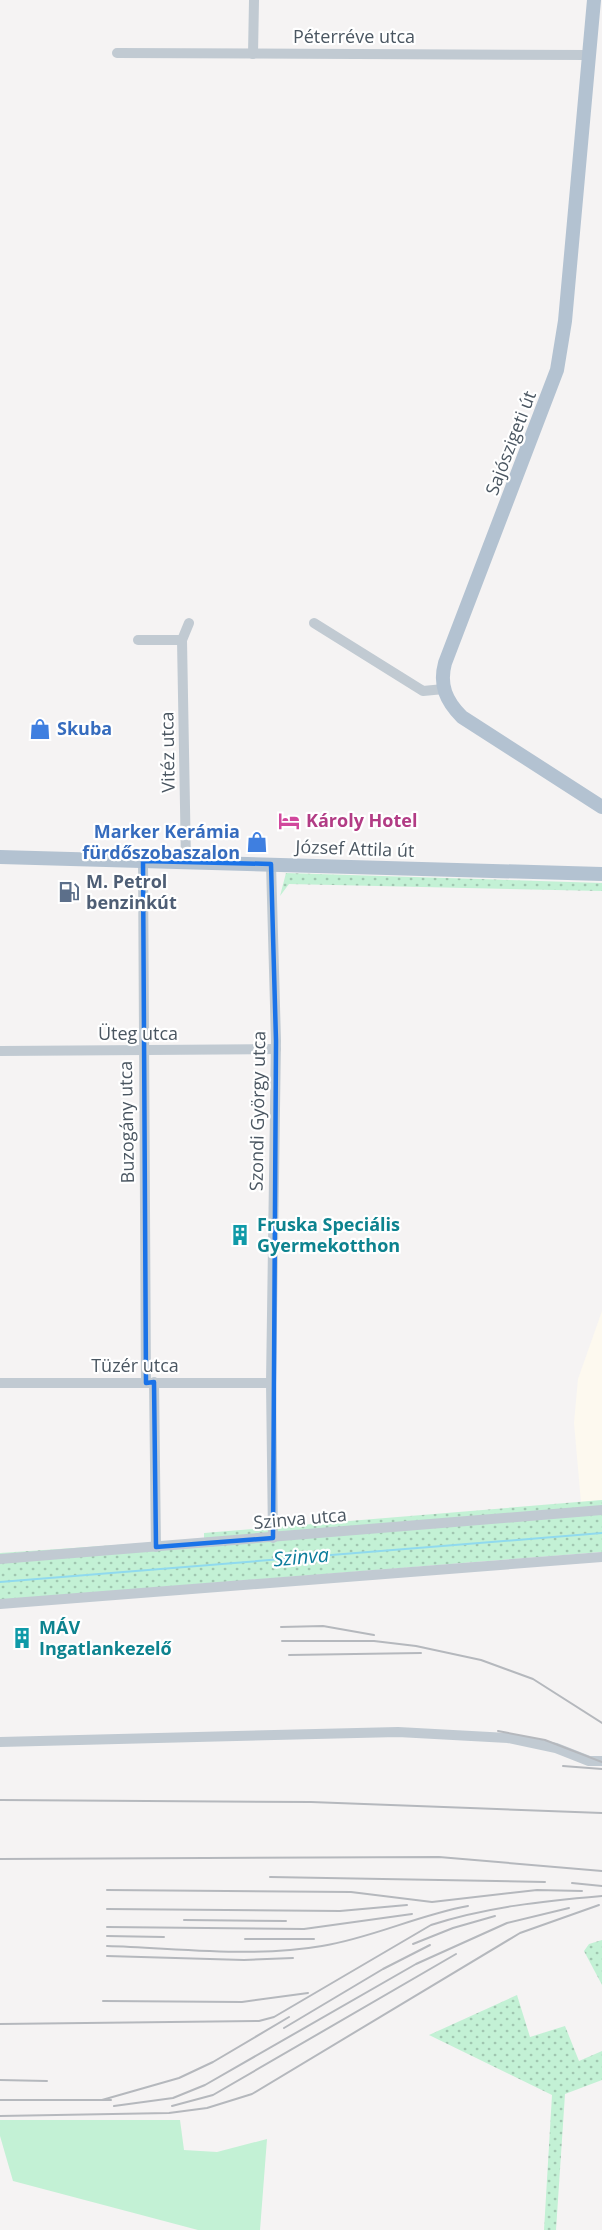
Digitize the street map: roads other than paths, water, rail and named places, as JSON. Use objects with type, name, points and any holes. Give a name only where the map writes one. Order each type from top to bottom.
[{"type":"main road","name":"Sajószigeti út","points":[[444,689],[445,663],[557,370],[565,321],[594,0]]},
{"type":"main road","points":[[444,689],[452,706],[470,723],[602,807]]},
{"type":"main road","name":"József Attila út","points":[[0,857],[600,870]]},
{"type":"street","points":[[252,54],[254,0]]},
{"type":"street","name":"Péterréve utca","points":[[117,53],[590,55]]},
{"type":"street","name":"Vitéz utca","points":[[186,862],[182,640],[189,623]]},
{"type":"street","points":[[314,624],[423,691],[444,689]]},
{"type":"street","points":[[138,640],[182,640]]},
{"type":"street","name":"Buzogány utca","points":[[143,861],[143,1050],[156,1547]]},
{"type":"street","name":"Szondi György utca","points":[[271,864],[276,1049],[271,1383],[273,1538]]},
{"type":"street","name":"Üteg utca","points":[[0,1051],[276,1049]]},
{"type":"street","name":"Tüzér utca","points":[[0,1383],[271,1383]]},
{"type":"street","name":"Szinva utca","points":[[0,1559],[602,1510]]},
{"type":"street","points":[[0,1605],[602,1557]]},
{"type":"street","points":[[0,1742],[409,1732],[485,1735],[525,1740],[556,1748],[589,1761],[602,1761]]},
{"type":"waterway","name":"Szinva","points":[[0,1582],[602,1533]]},
{"type":"railway","points":[[281,1627],[323,1626],[374,1635]]},
{"type":"railway","points":[[282,1641],[374,1641],[416,1646],[481,1660],[533,1679],[602,1723]]},
{"type":"railway","points":[[289,1655],[421,1653]]},
{"type":"railway","points":[[498,1731],[545,1740],[602,1762]]},
{"type":"railway","points":[[563,1766],[602,1769]]},
{"type":"railway","points":[[0,1800],[311,1802],[602,1813]]},
{"type":"railway","points":[[0,1859],[439,1857],[602,1871]]},
{"type":"railway","points":[[270,1877],[545,1882]]},
{"type":"railway","points":[[572,1883],[602,1886]]},
{"type":"railway","points":[[107,1890],[351,1892],[432,1902],[537,1890],[582,1891]]},
{"type":"railway","points":[[0,2024],[259,2021],[274,2017],[431,1925],[494,1909],[602,1896]]},
{"type":"railway","points":[[107,1909],[340,1911],[407,1905]]},
{"type":"railway","points":[[0,2116],[169,2113],[207,2108],[252,2094],[520,1933],[599,1905]]},
{"type":"railway","points":[[107,1946],[242,1952],[296,1950],[341,1942],[468,1906]]},
{"type":"railway","points":[[114,2106],[173,2098],[205,2085],[416,1964],[507,1923],[569,1908]]},
{"type":"railway","points":[[107,1927],[304,1929],[412,1914]]},
{"type":"railway","points":[[413,1944],[453,1928],[495,1916]]},
{"type":"railway","points":[[184,1920],[286,1921]]},
{"type":"railway","points":[[107,1936],[164,1937]]},
{"type":"railway","points":[[245,1939],[314,1939]]},
{"type":"railway","points":[[284,2028],[383,1969],[430,1945]]},
{"type":"railway","points":[[172,2106],[213,2095],[456,1954]]},
{"type":"railway","points":[[107,1956],[244,1960],[293,1958]]},
{"type":"railway","points":[[103,2001],[242,2002],[308,1993]]},
{"type":"railway","points":[[102,2100],[179,2078],[213,2062],[289,2017]]},
{"type":"railway","points":[[0,2080],[47,2081]]},
{"type":"railway","points":[[0,2100],[111,2100]]},
{"type":"place","name":"Skuba","points":[[40,729]]},
{"type":"place","name":"Károly Hotel","points":[[289,821]]},
{"type":"place","name":"Marker Kerámia fürdőszobaszalon","points":[[257,842]]},
{"type":"place","name":"M. Petrol benzinkút","points":[[69,892]]},
{"type":"place","name":"Fruska Speciális Gyermekotthon","points":[[240,1235]]},
{"type":"place","name":"MÁV Ingatlankezelő","points":[[22,1638]]}]
